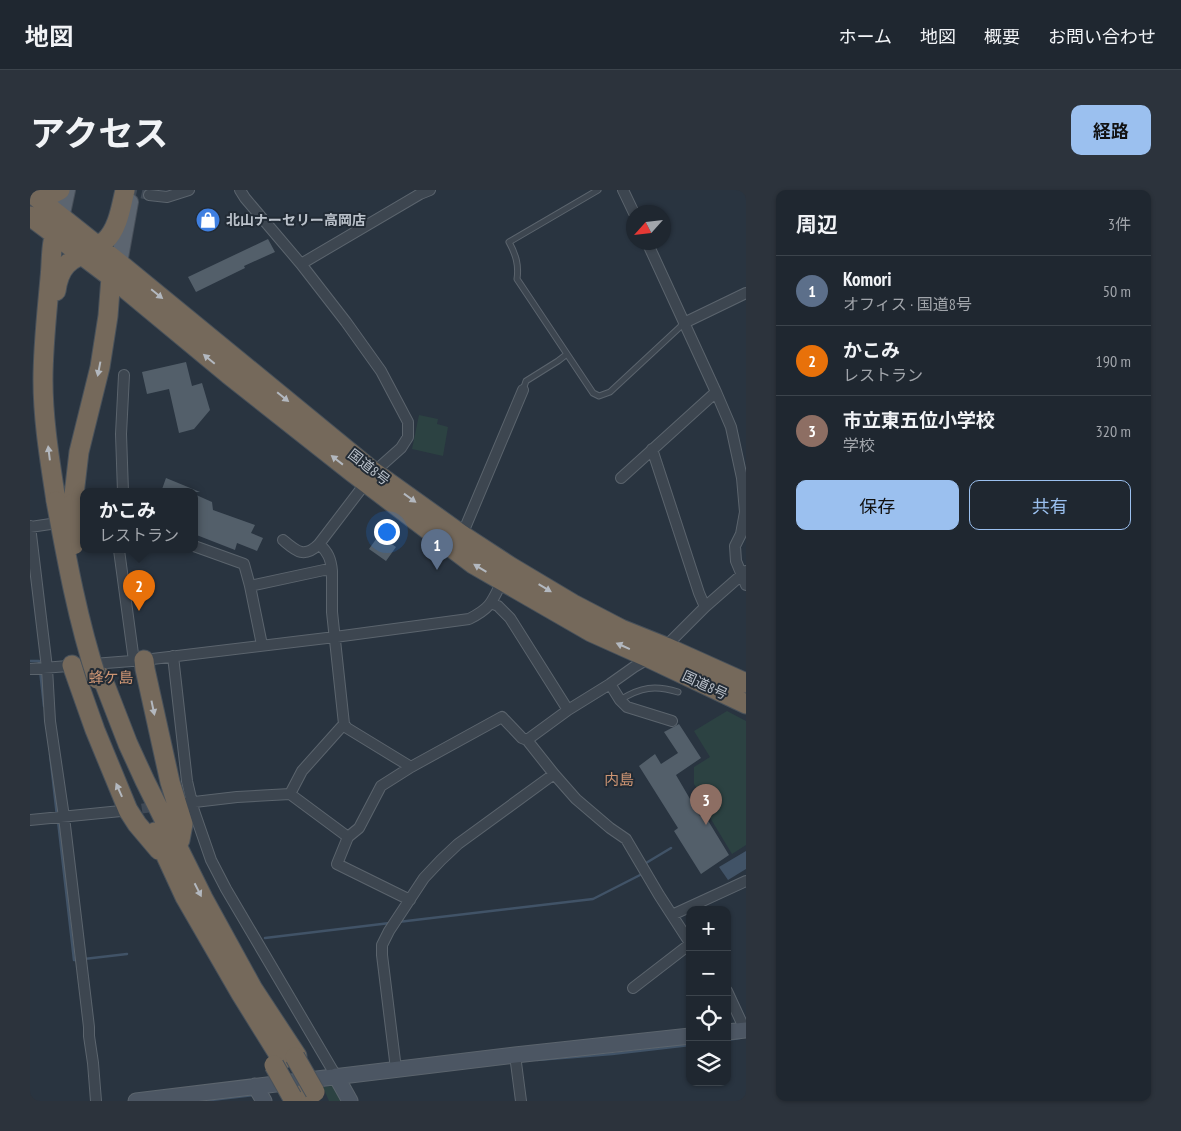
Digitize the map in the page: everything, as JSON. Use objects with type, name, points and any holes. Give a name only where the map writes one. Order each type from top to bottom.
[{"type":"highway","points":[[33,194],[48,196],[60,190]]},
{"type":"highway","points":[[56,237],[82,247],[96,245],[104,241],[114,229],[125,190]]},
{"type":"highway","name":"国道8号","points":[[33,194],[96,245],[161,319],[228,374],[370,477],[511,567],[573,604],[621,629],[746,683]]},
{"type":"highway","name":"国道8号","points":[[30,216],[80,255],[115,266],[466,559],[502,582],[591,632],[746,704]]},
{"type":"highway","points":[[61,218],[51,268],[44,343],[43,381],[45,419],[65,502],[72,589],[82,629],[129,772],[185,897],[241,994],[287,1059],[309,1097]]},
{"type":"highway","points":[[44,343],[54,303],[57,280],[70,260],[80,255]]},
{"type":"highway","points":[[65,502],[100,367],[115,266]]},
{"type":"highway","points":[[107,320],[115,311],[125,306],[137,306],[161,319]]},
{"type":"highway","points":[[139,660],[145,669],[170,782],[183,824],[180,840],[176,847]]},
{"type":"highway","points":[[72,665],[95,730],[128,810],[137,824],[164,856],[174,874]]},
{"type":"highway","points":[[99,678],[176,847],[222,934],[274,1020],[287,1059],[309,1097]]},
{"type":"main road","points":[[61,218],[66,190]]},
{"type":"main road","points":[[115,266],[132,190]]},
{"type":"street","points":[[149,195],[167,197],[189,190]]},
{"type":"street","points":[[240,190],[346,322],[381,371],[408,422],[408,437],[400,448],[370,477],[319,544],[312,550],[304,553],[292,548],[283,540]]},
{"type":"street","points":[[301,264],[420,194],[430,190]]},
{"type":"street","points":[[623,190],[630,205]]},
{"type":"street","points":[[651,250],[731,427],[744,476],[745,512],[741,534],[735,546],[736,561],[744,573],[746,585]]},
{"type":"street","points":[[684,323],[746,293]]},
{"type":"street","points":[[123,488],[121,434],[124,375]]},
{"type":"street","points":[[462,535],[523,390]]},
{"type":"street","points":[[621,478],[716,392]]},
{"type":"street","points":[[652,449],[704,607]]},
{"type":"street","points":[[80,520],[30,527],[39,669],[50,721],[59,818],[80,954],[96,1101]]},
{"type":"street","points":[[319,544],[332,561],[332,612],[344,724],[347,728],[411,767]]},
{"type":"street","points":[[198,547],[244,564],[262,645]]},
{"type":"street","points":[[119,553],[139,660]]},
{"type":"street","points":[[250,586],[324,570],[332,571]]},
{"type":"street","points":[[527,740],[568,710],[666,647],[704,607],[744,573]]},
{"type":"street","points":[[39,669],[174,656],[469,619],[483,612],[491,603],[502,582]]},
{"type":"street","points":[[491,603],[498,606],[510,618],[568,710]]},
{"type":"street","points":[[174,656],[187,780],[187,803],[211,860],[226,888],[350,1101]]},
{"type":"street","points":[[610,684],[627,707],[672,721]]},
{"type":"street","points":[[410,900],[337,864],[348,837],[360,828],[381,786],[411,767],[502,717],[522,738],[527,740],[576,799],[626,839],[686,937]]},
{"type":"street","points":[[290,794],[302,771],[344,724]]},
{"type":"street","points":[[396,1069],[382,956],[382,945],[389,931],[424,878],[441,860],[458,844],[554,774]]},
{"type":"street","points":[[187,803],[290,794],[348,837]]},
{"type":"street","points":[[30,820],[121,811]]},
{"type":"street","points":[[672,915],[746,881]]},
{"type":"street","points":[[633,988],[686,946]]},
{"type":"street","points":[[729,996],[746,1031],[731,1032]]},
{"type":"street","points":[[136,1101],[187,1098],[255,1086],[336,1076],[686,1036]]},
{"type":"street","points":[[515,1055],[521,1101]]},
{"type":"street","points":[[255,1086],[264,1101]]},
{"type":"lane","points":[[598,190],[510,242],[516,254],[518,269],[516,279],[593,393],[600,396],[610,392],[684,323]]},
{"type":"lane","points":[[523,390],[526,381],[567,354]]},
{"type":"lane","points":[[620,700],[630,694],[652,687],[678,692]]},
{"type":"green space","points":[[419,415],[438,419],[437,424],[448,427],[443,456],[412,449]]},
{"type":"green space","points":[[727,711],[746,721],[746,845],[732,854],[706,811],[707,805],[694,784],[694,767],[710,757],[694,731]]},
{"type":"green space","points":[[339,1085],[347,1101],[329,1101],[323,1087]]},
{"type":"water","points":[[746,851],[746,869],[728,880],[719,867]]},
{"type":"building","points":[[268,239],[275,252],[244,266],[245,268],[196,292],[188,277]]},
{"type":"building","points":[[186,362],[192,386],[202,383],[210,410],[194,429],[179,433],[169,389],[147,394],[142,372]]},
{"type":"building","points":[[166,478],[190,488],[162,488]]},
{"type":"building","points":[[198,496],[212,502],[213,510],[255,525],[251,533],[263,538],[257,551],[237,543],[235,550],[198,536]]},
{"type":"building","points":[[379,535],[396,547],[386,561],[369,549]]},
{"type":"building","points":[[679,724],[701,758],[676,775],[700,816],[704,814],[729,855],[701,874],[674,831],[678,828],[639,766],[655,754],[661,764],[678,753],[664,732]]},
{"type":"waterway","points":[[30,661],[39,661],[39,664]]},
{"type":"waterway","points":[[40,670],[44,706]]},
{"type":"waterway","points":[[50,754],[57,816]]},
{"type":"waterway","points":[[58,821],[74,960],[78,960]]},
{"type":"waterway","points":[[646,863],[671,848]]},
{"type":"waterway","points":[[398,922],[593,899],[642,874]]},
{"type":"waterway","points":[[265,938],[390,923]]},
{"type":"waterway","points":[[84,959],[127,954]]},
{"type":"waterway","points":[[731,1039],[740,1038]]},
{"type":"waterway","points":[[537,1060],[686,1045]]},
{"type":"waterway","points":[[203,1101],[254,1095]]},
{"type":"tunnel","points":[[127,190],[149,195]]},
{"type":"tunnel","points":[[127,811],[159,806]]},
{"type":"place","name":"北山ナーセリー高岡店","points":[[208,220]]},
{"type":"place","name":"Komori","points":[[437,570]]},
{"type":"place","name":"かこみ","points":[[139,611]]},
{"type":"place","name":"市立東五位小学校","points":[[706,825]]},
{"type":"district","name":"蜂ケ島","points":[[111,678]]},
{"type":"district","name":"内島","points":[[619,780]]}]
